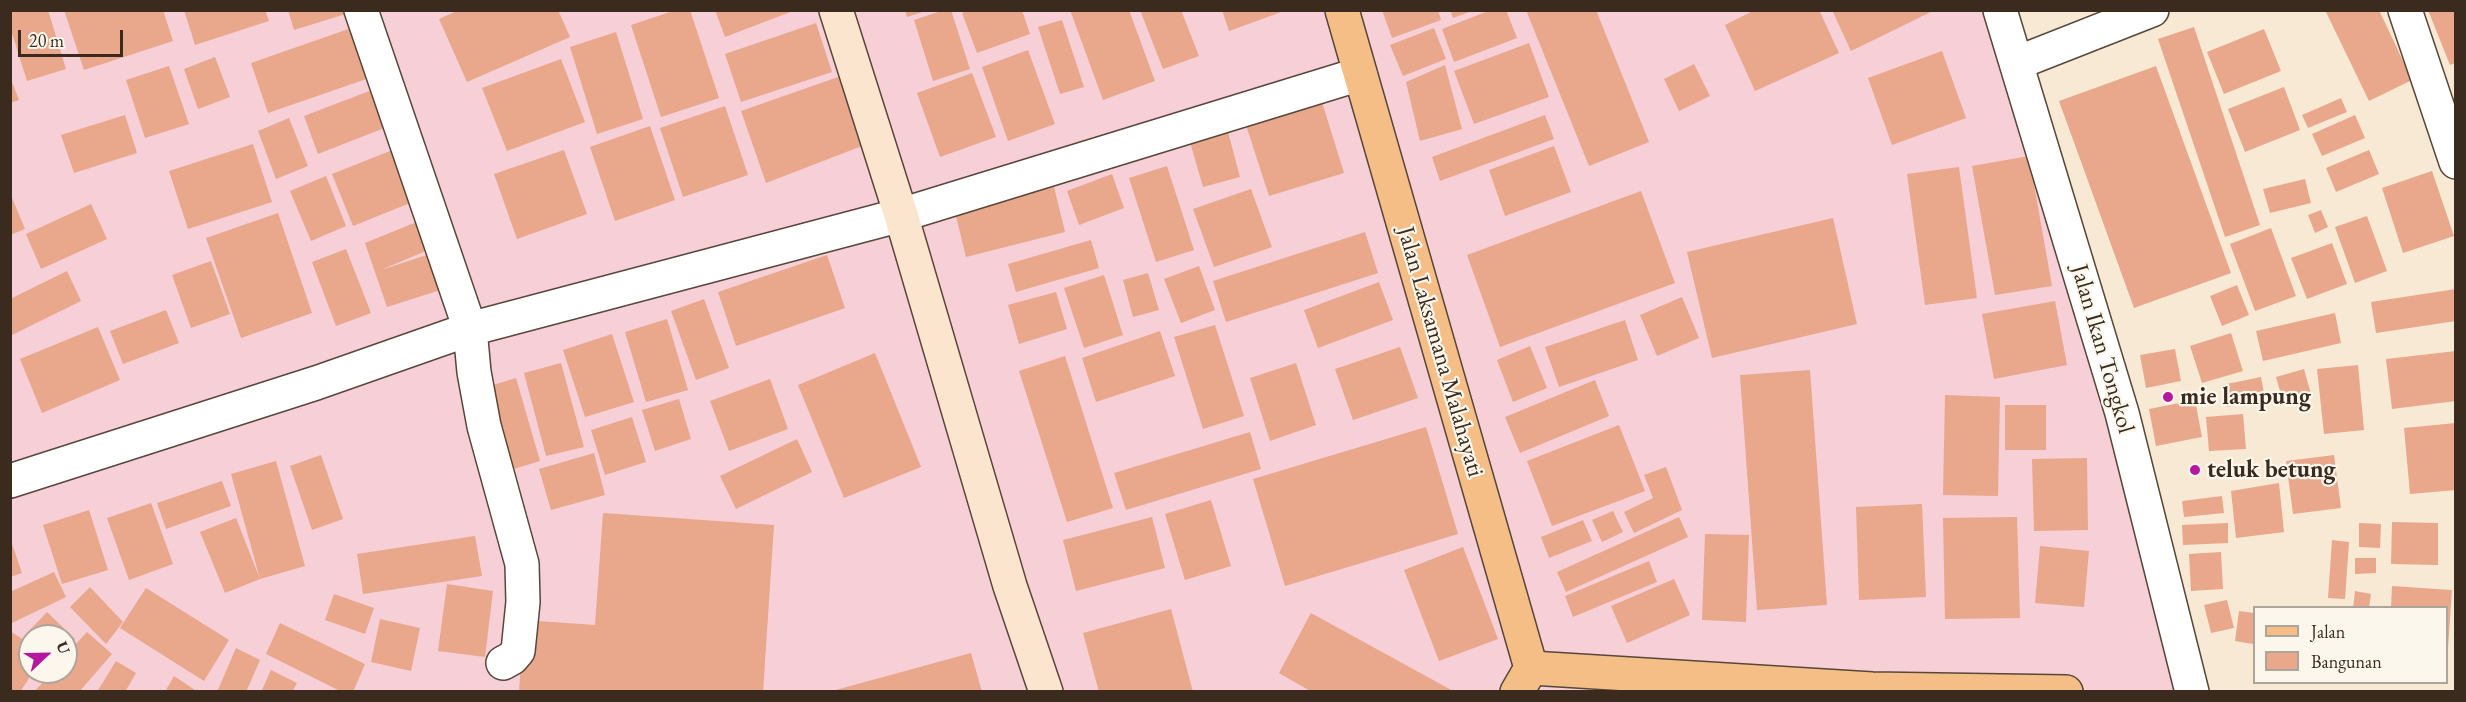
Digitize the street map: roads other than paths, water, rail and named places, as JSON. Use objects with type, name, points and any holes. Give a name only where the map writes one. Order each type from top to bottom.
[{"type":"main road","name":"Jalan Laksamana Malahayati","points":[[1342,10],[1524,680]]},
{"type":"main road","points":[[1524,680],[1871,690],[2066,692]]},
{"type":"street","points":[[361,10],[470,328],[474,372],[484,426],[522,564],[523,602],[518,651],[516,656],[503,663]]},
{"type":"street","points":[[836,10],[901,215],[1010,586],[1046,692]]},
{"type":"street","name":"Jalan Ikan Tongkol","points":[[2000,10],[2122,413],[2192,692]]},
{"type":"street","points":[[2017,63],[2152,10]]},
{"type":"street","points":[[2405,10],[2456,162]]},
{"type":"street","points":[[10,481],[316,383],[470,328],[901,215],[1360,74]]},
{"type":"place","name":"mie lampung","points":[[2168,397]]},
{"type":"place","name":"teluk betung","points":[[2195,470]]}]
